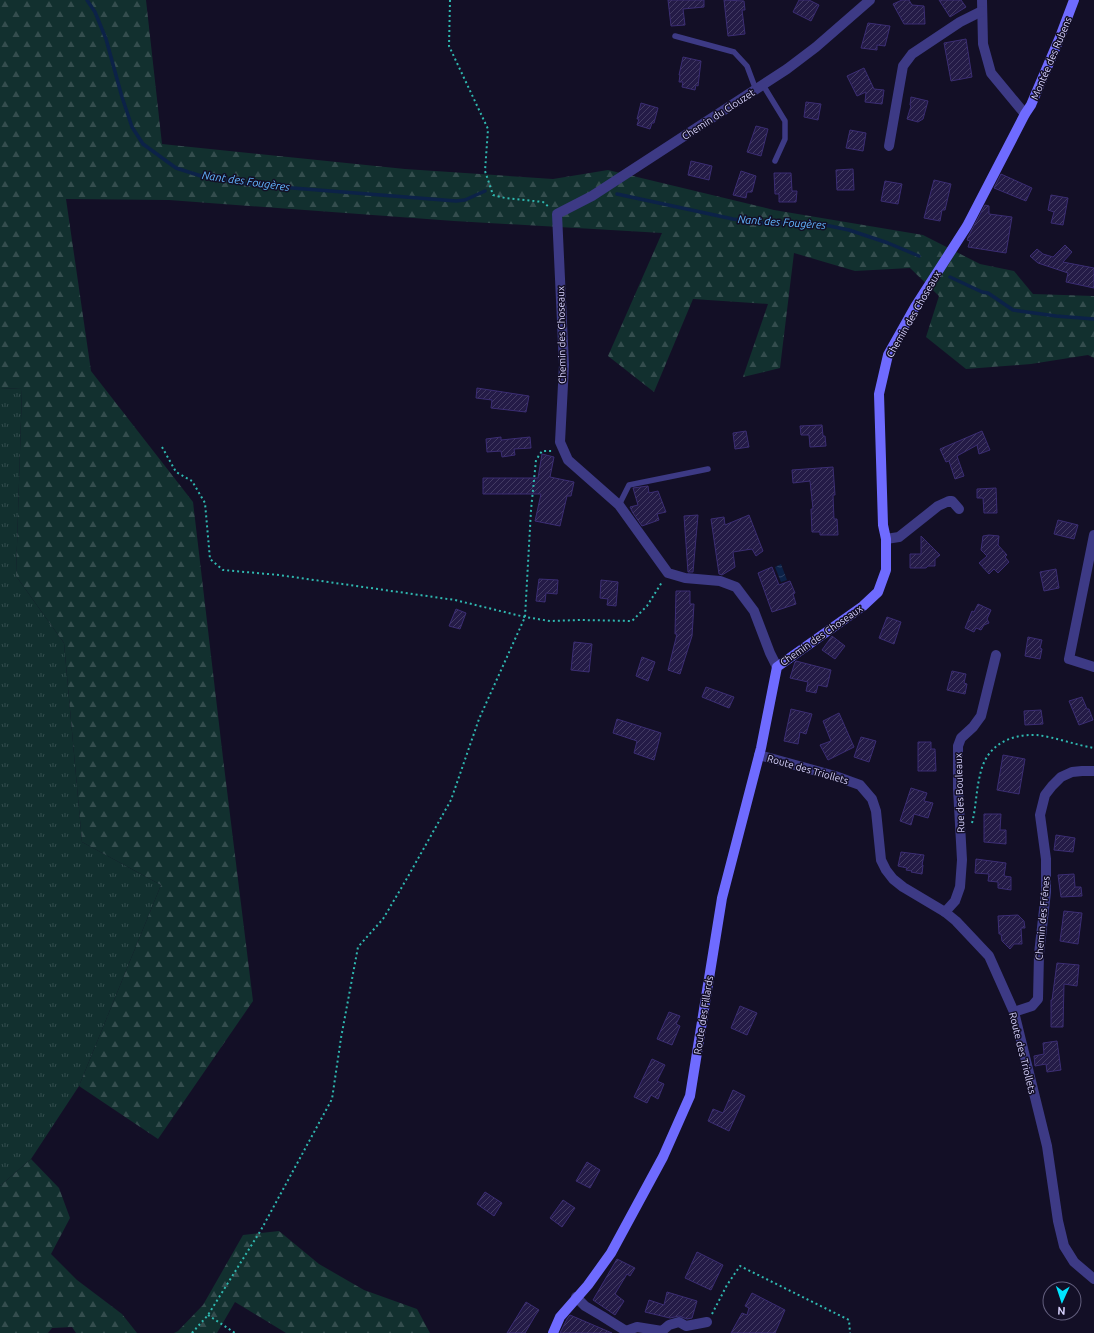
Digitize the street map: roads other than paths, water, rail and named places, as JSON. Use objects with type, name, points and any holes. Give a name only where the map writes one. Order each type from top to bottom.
[{"type":"street","name":"Chemin du Clouzet","points":[[557,214],[592,196],[787,69],[816,47],[870,0]]},
{"type":"street","points":[[982,0],[983,44],[991,73],[1025,114]]},
{"type":"street","name":"Montée des Rubens","points":[[1025,114],[1031,105],[1074,0]]},
{"type":"street","points":[[889,146],[903,66],[912,54],[960,22],[982,11]]},
{"type":"street","name":"Chemin des Choseaux","points":[[557,214],[564,365],[560,442],[564,452],[568,460],[576,468],[610,496],[618,505],[668,573],[685,578],[720,581],[736,587],[754,611],[770,654],[777,667],[863,606],[878,592],[886,570],[886,539],[883,525],[879,394],[888,354],[915,307],[967,226],[1025,114]]},
{"type":"street","points":[[886,539],[899,537],[938,506],[949,501],[952,501],[959,509]]},
{"type":"street","points":[[1094,535],[1069,659],[1094,666]]},
{"type":"street","name":"Rue des Bouleaux","points":[[945,912],[955,901],[960,887],[961,833],[958,789],[958,746],[961,738],[973,727],[981,716],[996,655]]},
{"type":"street","name":"Route des Fillards","points":[[553,1333],[560,1317],[588,1285],[611,1253],[663,1157],[690,1096],[722,898],[759,755],[777,667]]},
{"type":"street","name":"Route des Triollets","points":[[759,755],[828,774],[860,786],[872,800],[876,811],[878,845],[881,860],[886,870],[893,879],[903,887],[945,912],[956,921],[989,956],[1014,1012],[1047,1146],[1058,1221],[1064,1246],[1074,1262],[1094,1279]]},
{"type":"street","name":"Chemin des Frênes","points":[[1014,1012],[1032,1006],[1038,1000],[1039,954],[1046,892],[1046,858],[1040,816],[1045,795],[1061,777],[1072,772],[1094,771]]},
{"type":"street","points":[[576,1297],[585,1306],[626,1332],[637,1328],[662,1332],[669,1325],[679,1322],[686,1326],[707,1322]]},
{"type":"lane","points":[[675,36],[734,52],[748,66],[760,87],[786,121],[784,139],[775,161]]},
{"type":"lane","points":[[618,505],[629,484],[708,469]]},
{"type":"water","points":[[781,564],[787,580],[781,582],[775,567]]},
{"type":"waterway","name":"Nant des Fougères","points":[[87,0],[95,12],[106,39],[132,127],[143,144],[176,168],[201,176],[255,185],[456,201],[465,200],[485,191]]},
{"type":"waterway","name":"Nant des Fougères","points":[[617,194],[733,219],[760,223],[825,225],[849,230],[888,243],[919,256]]},
{"type":"waterway","name":"Nant des Fougères","points":[[950,277],[982,292],[988,293],[1013,310],[1056,316],[1094,319]]}]
